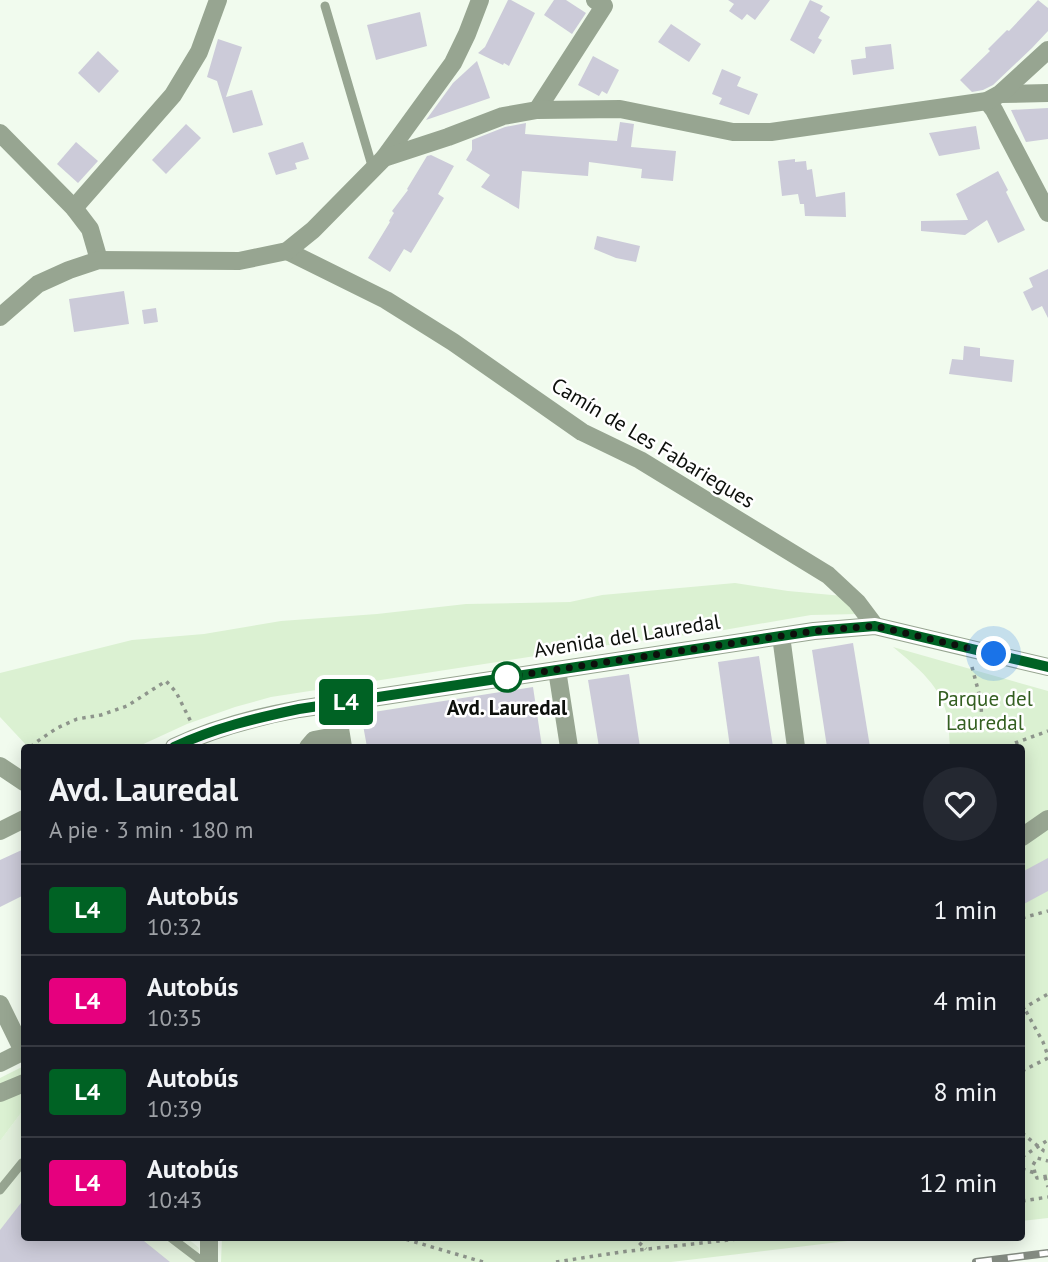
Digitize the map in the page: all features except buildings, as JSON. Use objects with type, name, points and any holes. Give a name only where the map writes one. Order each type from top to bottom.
[{"type":"street","points":[[74,208],[173,94],[199,52],[218,0]]},
{"type":"street","points":[[0,317],[38,284],[99,260],[239,261],[286,251],[313,230],[378,164],[453,63],[480,0]]},
{"type":"street","points":[[537,110],[604,6],[596,0]]},
{"type":"street","points":[[1048,50],[994,98],[994,110],[1048,213]]},
{"type":"street","points":[[378,164],[503,116],[537,110],[620,109],[733,132],[771,132],[994,98],[1048,93]]},
{"type":"street","points":[[0,133],[74,208],[90,229],[99,260]]},
{"type":"street","name":"Camín de Les Fabariegues","points":[[286,251],[386,300],[453,342],[582,432],[640,460],[828,575],[857,602],[875,626]]},
{"type":"street","name":"Avenida del Lauredal","points":[[181,744],[263,716],[814,631],[875,626],[1048,667]]},
{"type":"street","points":[[780,636],[796,744]]},
{"type":"street","points":[[557,670],[569,744]]},
{"type":"street","points":[[311,744],[314,740],[341,741],[336,704]]},
{"type":"street","points":[[0,766],[21,780]]},
{"type":"street","points":[[1025,835],[1048,819]]},
{"type":"street","points":[[0,831],[21,820]]},
{"type":"street","points":[[0,1004],[21,1045]]},
{"type":"street","points":[[0,1062],[21,1052]]},
{"type":"street","points":[[0,1093],[21,1084]]},
{"type":"street","points":[[209,1241],[209,1262]]},
{"type":"lane","points":[[325,6],[378,164]]},
{"type":"lane","points":[[0,1190],[21,1164]]},
{"type":"lane","points":[[175,1241],[203,1262]]},
{"type":"path","points":[[967,648],[981,701],[982,730]]},
{"type":"path","points":[[34,744],[57,728],[77,719],[101,715],[127,706],[166,681],[176,692],[198,737]]},
{"type":"path","points":[[1015,743],[1048,731]]},
{"type":"path","points":[[1025,917],[1048,911]]},
{"type":"path","points":[[1025,1006],[1048,995]]},
{"type":"path","points":[[1025,1010],[1047,1049],[1048,1057],[1025,1069]]},
{"type":"path","points":[[1025,1136],[1044,1152],[1048,1152]]},
{"type":"path","points":[[1025,1155],[1048,1140]]},
{"type":"path","points":[[1048,1161],[1037,1158],[1033,1165],[1037,1178],[1046,1176],[1048,1187]]},
{"type":"path","points":[[1025,1170],[1035,1172]]},
{"type":"path","points":[[1025,1201],[1048,1197]]},
{"type":"path","points":[[412,1241],[483,1262]]},
{"type":"path","points":[[637,1241],[646,1249]]},
{"type":"path","points":[[556,1262],[721,1241]]},
{"type":"shaded area","points":[[21,1113],[21,1241],[191,1241],[199,1248],[198,1262],[0,1262],[0,1141]]},
{"type":"green space","points":[[735,583],[843,596],[860,614],[811,615],[271,697],[187,724],[144,744],[25,744],[0,717],[0,673],[132,640],[204,634],[281,621],[466,604],[570,602],[602,595]]},
{"type":"green space","name":"Parque del Lauredal","points":[[893,647],[1048,691],[1048,1218],[1025,1221],[1025,744],[950,744],[948,720],[941,697],[911,662]]},
{"type":"green space","points":[[21,1068],[21,1113],[0,1141],[0,1078]]},
{"type":"green space","points":[[222,1241],[847,1241],[671,1262],[221,1262]]},
{"type":"railway","points":[[976,1262],[1048,1253]]},
{"type":"bus line","name":"L4","points":[[180,744],[228,726],[299,709],[814,631],[875,626],[1048,667]]},
{"type":"place","name":"Avd. Lauredal","points":[[507,677]]},
{"type":"route","points":[[507,677],[814,631],[875,626],[994,654]]}]
